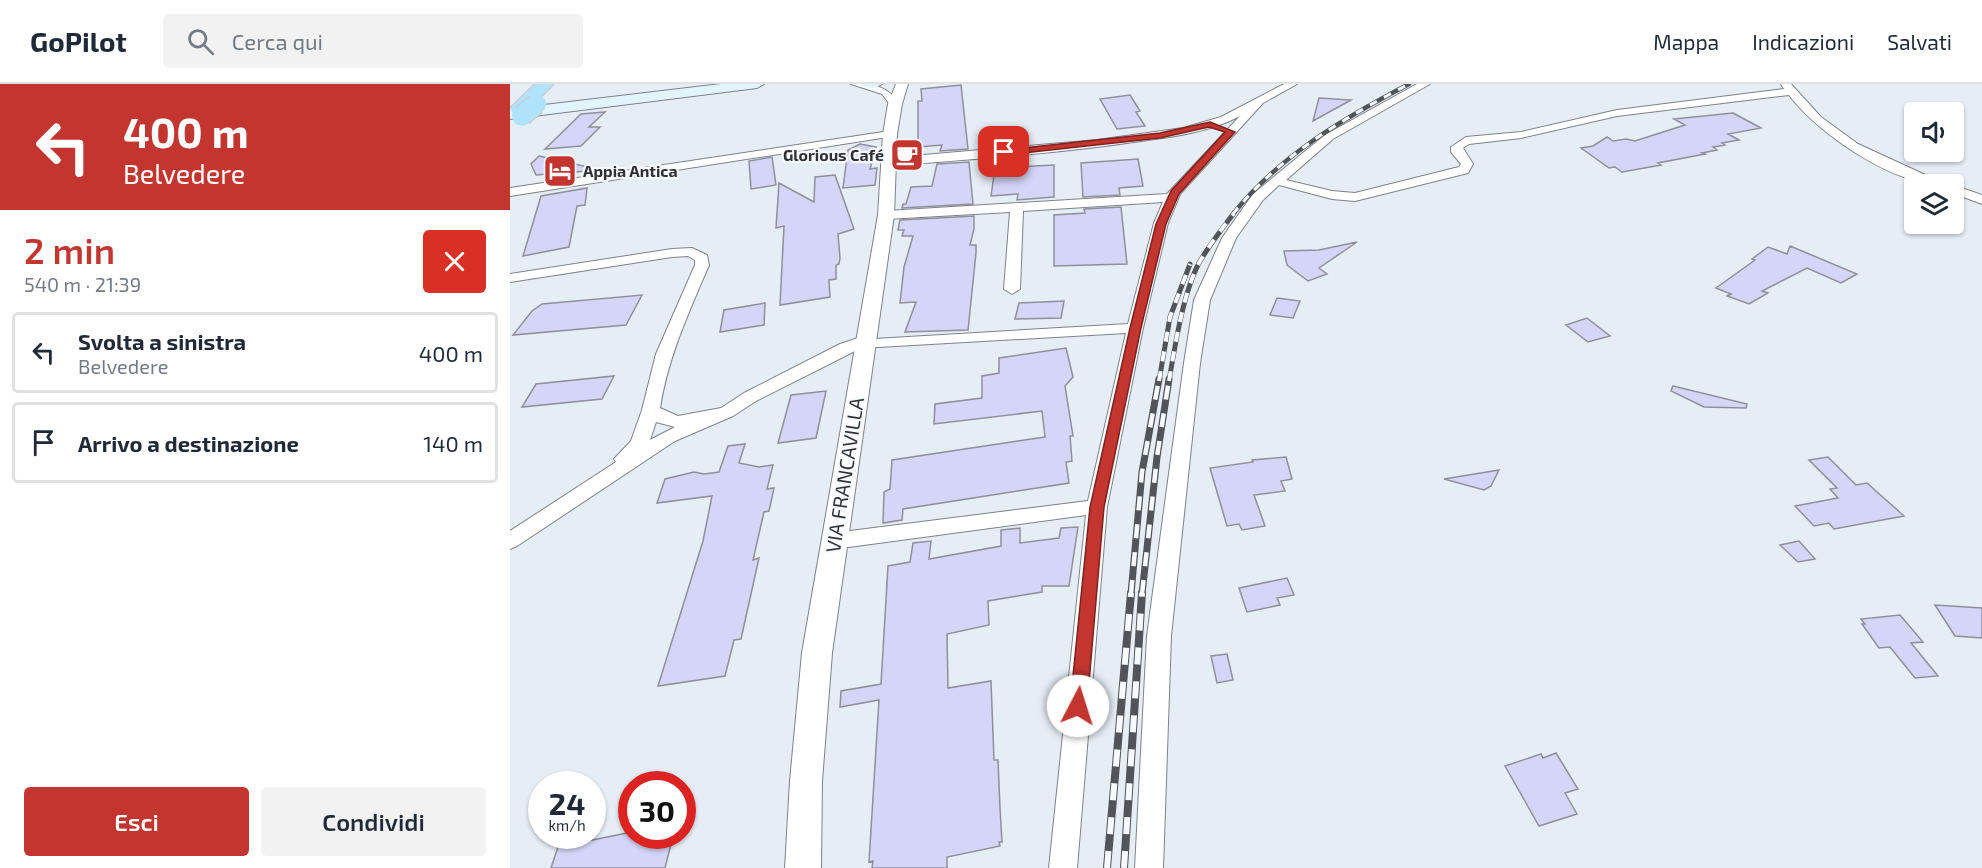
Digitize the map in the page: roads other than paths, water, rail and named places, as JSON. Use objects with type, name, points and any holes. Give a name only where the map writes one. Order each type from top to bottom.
[{"type":"highway","points":[[518,114],[546,84]]},
{"type":"highway","points":[[518,114],[560,84]]},
{"type":"main road","points":[[518,114],[757,84]]},
{"type":"main road","points":[[869,84],[875,84]]},
{"type":"street","points":[[856,84],[886,92],[895,104]]},
{"type":"street","name":"VIA FRANCAVILLA","points":[[803,868],[806,781],[815,676],[886,215],[890,134],[895,104],[902,84]]},
{"type":"street","points":[[889,162],[1097,144],[1184,131],[1210,124],[1258,103],[1292,84]]},
{"type":"street","points":[[1149,868],[1159,636],[1192,363],[1202,300],[1229,238],[1258,197],[1329,138],[1425,84]]},
{"type":"street","points":[[1277,181],[1332,195],[1355,196],[1464,170],[1467,164],[1457,152],[1456,147],[1466,141],[1521,135],[1617,113],[1789,88],[1831,132],[1864,154],[1914,174]]},
{"type":"street","points":[[1063,868],[1097,507],[1135,328],[1161,224],[1172,198],[1214,138],[1258,103]]},
{"type":"street","points":[[1210,124],[1214,138]]},
{"type":"street","points":[[1184,131],[1214,138]]},
{"type":"street","points":[[510,192],[890,134]]},
{"type":"street","points":[[1964,193],[1982,200]]},
{"type":"street","points":[[886,215],[1172,198]]},
{"type":"street","points":[[1012,289],[1017,207]]},
{"type":"street","points":[[510,294],[517,277],[691,251],[702,258],[702,265],[662,361],[651,410],[640,443],[606,478]]},
{"type":"street","points":[[510,542],[668,437],[727,412],[750,397],[866,342],[1135,328]]},
{"type":"street","points":[[651,410],[661,419],[680,424],[727,412]]},
{"type":"street","points":[[834,541],[1097,507]]},
{"type":"railway","points":[[1233,214],[1251,193],[1292,156],[1361,110],[1409,84]]},
{"type":"railway","points":[[1169,381],[1180,320],[1193,275],[1207,250],[1234,213]]},
{"type":"railway","points":[[1159,381],[1170,317],[1190,264]]},
{"type":"railway","points":[[1131,594],[1142,472],[1159,379]]},
{"type":"railway","points":[[1142,594],[1157,457],[1169,379]]},
{"type":"railway","points":[[1107,868],[1131,593]]},
{"type":"railway","points":[[1124,868],[1142,593]]},
{"type":"place","name":"Glorious Café","points":[[907,155]]},
{"type":"place","name":"Appia Antica","points":[[560,171]]}]
